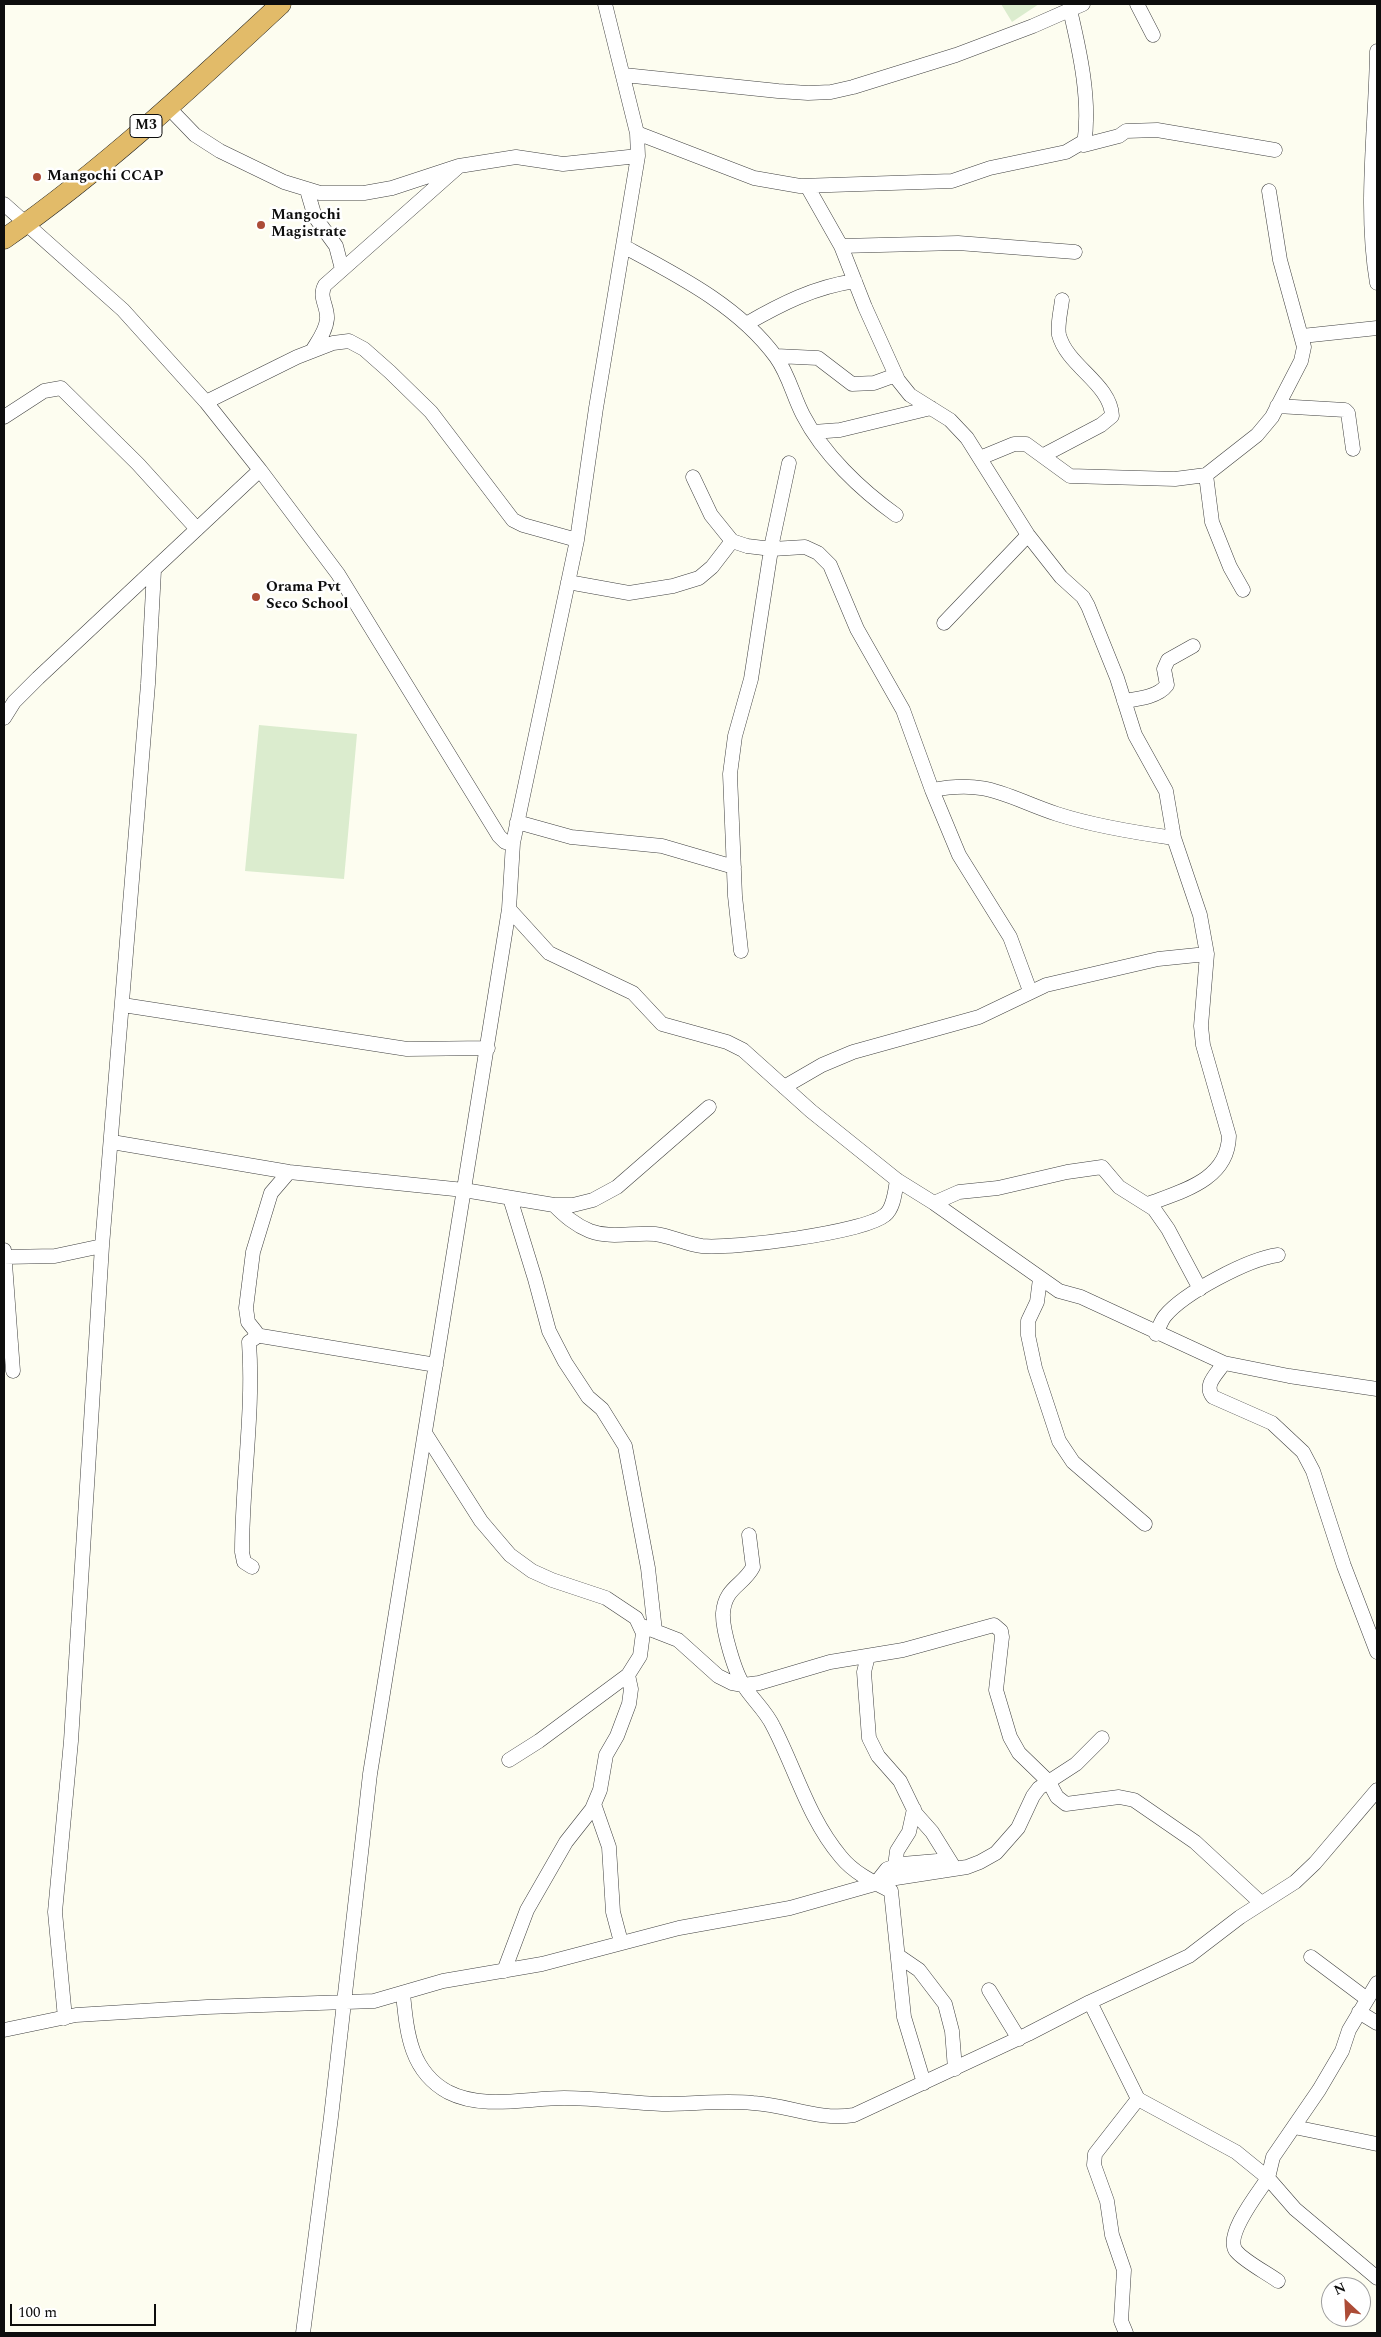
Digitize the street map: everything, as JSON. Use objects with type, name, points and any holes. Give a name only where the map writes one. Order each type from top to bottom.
[{"type":"highway","name":"M3","points":[[4,239],[168,107],[281,4]]},
{"type":"street","points":[[303,2333],[330,2127],[372,1765],[488,1048],[509,909],[513,843],[577,540],[638,156],[637,133],[605,4]]},
{"type":"street","points":[[624,75],[788,92],[831,92],[956,55],[1083,4]]},
{"type":"street","points":[[1136,4],[1152,35]]},
{"type":"street","points":[[1070,10],[1082,80],[1086,128],[1084,145]]},
{"type":"street","points":[[1377,51],[1372,211],[1374,262],[1377,282]]},
{"type":"street","points":[[168,107],[195,135],[220,151],[284,182],[306,190],[338,195],[364,193],[406,184],[459,166],[516,157],[563,164],[638,156]]},
{"type":"street","points":[[637,133],[754,178],[807,186],[946,182],[966,178],[1007,164],[1066,152],[1083,142],[1084,145],[1119,136],[1126,131],[1157,130],[1275,150]]},
{"type":"street","points":[[312,351],[322,335],[327,319],[322,289],[342,269],[459,166]]},
{"type":"street","points":[[807,186],[841,246],[896,375],[910,395],[956,426],[980,458],[1028,535],[1086,602],[1117,678],[1135,735],[1166,791],[1174,838],[1200,915],[1207,954],[1201,1026],[1203,1045],[1229,1136],[1229,1145],[1222,1163],[1209,1178],[1148,1204]]},
{"type":"street","points":[[306,190],[316,217],[336,246],[342,269]]},
{"type":"street","points":[[980,458],[1014,444],[1026,444],[1044,455],[1070,476],[1175,479],[1206,475],[1257,436],[1272,417],[1301,361],[1304,347],[1280,260],[1268,191]]},
{"type":"street","points":[[4,204],[123,310],[206,402],[338,574],[499,836],[505,842],[513,843]]},
{"type":"street","points":[[841,246],[958,244],[1075,252]]},
{"type":"street","points":[[623,246],[712,298],[746,324],[776,356],[786,373],[802,414],[813,432],[872,498],[896,515]]},
{"type":"street","points":[[746,324],[790,299],[834,284],[855,281]]},
{"type":"street","points":[[1044,455],[1094,429],[1112,416],[1110,404],[1088,374],[1072,361],[1059,334],[1062,300]]},
{"type":"street","points":[[1302,336],[1377,328]]},
{"type":"street","points":[[206,402],[266,371],[312,351],[342,341],[358,345],[390,372],[431,412],[513,520],[523,525],[577,540]]},
{"type":"street","points":[[776,356],[818,358],[852,384],[858,385],[874,383],[896,375]]},
{"type":"street","points":[[4,417],[44,391],[62,388],[138,464],[196,529]]},
{"type":"street","points":[[1277,406],[1345,410],[1348,413],[1353,449]]},
{"type":"street","points":[[813,432],[840,430],[931,408]]},
{"type":"street","points":[[741,951],[734,867],[730,774],[732,758],[751,679],[772,549],[789,463]]},
{"type":"street","points":[[4,718],[14,702],[260,470]]},
{"type":"street","points":[[1206,475],[1212,522],[1230,567],[1243,590]]},
{"type":"street","points":[[693,477],[711,515],[732,541],[739,544],[772,549],[805,547],[818,553],[830,565],[857,629],[903,710],[932,790],[959,855],[1010,937],[1030,991]]},
{"type":"street","points":[[944,623],[1028,535]]},
{"type":"street","points":[[568,582],[629,593],[673,586],[699,578],[712,567],[732,541]]},
{"type":"street","points":[[65,2018],[55,1912],[71,1741],[102,1246],[112,1142],[147,694],[154,570]]},
{"type":"street","points":[[1124,701],[1149,696],[1164,690],[1167,685],[1165,663],[1174,655],[1193,646]]},
{"type":"street","points":[[932,790],[973,786],[994,789],[1058,814],[1174,838]]},
{"type":"street","points":[[517,822],[570,837],[662,846],[734,867]]},
{"type":"street","points":[[509,909],[549,953],[634,993],[657,1020],[667,1027],[717,1040],[743,1050],[896,1180],[934,1203],[1058,1291],[1081,1297],[1156,1334],[1224,1363],[1297,1377],[1377,1389]]},
{"type":"street","points":[[784,1086],[822,1065],[853,1052],[970,1020],[1046,985],[1140,963],[1207,954]]},
{"type":"street","points":[[123,1005],[407,1049],[488,1048]]},
{"type":"street","points":[[112,1142],[289,1172],[464,1190],[554,1205],[583,1204],[605,1195],[709,1106]]},
{"type":"street","points":[[934,1203],[959,1192],[998,1188],[1099,1166],[1107,1170],[1122,1189],[1148,1204],[1168,1229],[1200,1289]]},
{"type":"street","points":[[252,1567],[244,1562],[242,1536],[250,1390],[249,1342],[256,1332],[248,1322],[246,1308],[253,1252],[271,1193],[289,1172]]},
{"type":"street","points":[[554,1205],[578,1226],[602,1234],[654,1234],[703,1246],[733,1246],[850,1228],[880,1218],[889,1210],[896,1180]]},
{"type":"street","points":[[510,1198],[536,1279],[549,1331],[565,1362],[588,1397],[602,1410],[626,1446],[648,1568],[655,1631]]},
{"type":"street","points":[[13,1371],[4,1255],[55,1256],[102,1246]]},
{"type":"street","points":[[1156,1334],[1166,1315],[1200,1289],[1252,1260],[1278,1255]]},
{"type":"street","points":[[1040,1279],[1037,1302],[1028,1321],[1028,1335],[1035,1368],[1059,1441],[1073,1462],[1145,1524]]},
{"type":"street","points":[[255,1335],[436,1364]]},
{"type":"street","points":[[1224,1363],[1209,1386],[1209,1393],[1212,1397],[1272,1423],[1294,1442],[1309,1461],[1344,1566],[1377,1652]]},
{"type":"street","points":[[425,1433],[480,1521],[510,1555],[532,1571],[552,1580],[606,1598],[636,1618],[642,1626],[678,1640],[718,1676],[732,1683],[743,1685],[759,1683],[830,1662],[903,1650],[991,1625],[996,1626],[1002,1637],[996,1690],[1004,1719],[1019,1753],[1049,1782],[1057,1797],[1066,1804],[1119,1797],[1134,1800],[1195,1842],[1261,1903]]},
{"type":"street","points":[[749,1535],[753,1567],[728,1593],[723,1614],[736,1668],[743,1685],[772,1724],[805,1799],[828,1841],[842,1859],[856,1871],[891,1891],[900,1957],[904,2017],[924,2083]]},
{"type":"street","points":[[508,1760],[539,1741],[628,1675],[634,1667],[643,1647],[642,1626]]},
{"type":"street","points":[[868,1656],[864,1672],[869,1738],[878,1756],[904,1788],[914,1809],[932,1832],[952,1864]]},
{"type":"street","points":[[504,1971],[527,1910],[566,1842],[594,1804],[602,1783],[606,1755],[616,1736],[628,1704],[631,1689],[628,1675]]},
{"type":"street","points":[[876,1883],[887,1869],[895,1866],[980,1862],[996,1853],[1018,1828],[1033,1796],[1049,1782],[1076,1764],[1102,1738]]},
{"type":"street","points":[[403,1994],[410,2046],[417,2063],[446,2091],[462,2098],[478,2102],[575,2098],[626,2103],[752,2102],[785,2107],[815,2116],[840,2117],[864,2112],[1019,2039],[1090,2002],[1174,1965],[1261,1903],[1296,1882],[1377,1790]]},
{"type":"street","points":[[594,1804],[609,1847],[614,1912],[621,1942]]},
{"type":"street","points":[[895,1866],[897,1851],[909,1832],[914,1809]]},
{"type":"street","points":[[4,2030],[65,2018],[207,2007],[374,2001],[443,1981],[504,1971],[679,1928],[790,1908],[876,1883],[952,1864]]},
{"type":"street","points":[[900,1957],[919,1970],[945,2004],[952,2031],[955,2069]]},
{"type":"street","points":[[1311,1957],[1367,1999]]},
{"type":"street","points":[[1278,2281],[1236,2250],[1232,2241],[1235,2230],[1268,2178],[1274,2156],[1342,2051],[1349,2030],[1377,1983]]},
{"type":"street","points":[[989,1990],[1019,2039]]},
{"type":"street","points":[[1090,2002],[1138,2099],[1236,2152],[1268,2178],[1295,2209],[1377,2278]]},
{"type":"street","points":[[1359,2012],[1377,2023]]},
{"type":"street","points":[[1126,2333],[1121,2321],[1124,2270],[1112,2235],[1108,2201],[1094,2166],[1095,2154],[1138,2099]]},
{"type":"street","points":[[1294,2127],[1377,2144]]},
{"type":"green space","points":[[1001,4],[1039,4],[1012,22]]},
{"type":"green space","points":[[259,725],[357,734],[344,879],[245,871]]},
{"type":"place","name":"Mangochi CCAP","points":[[37,177]]},
{"type":"place","name":"Mangochi Magistrate","points":[[261,225]]},
{"type":"place","name":"Orama Pvt Seco School","points":[[256,597]]}]
